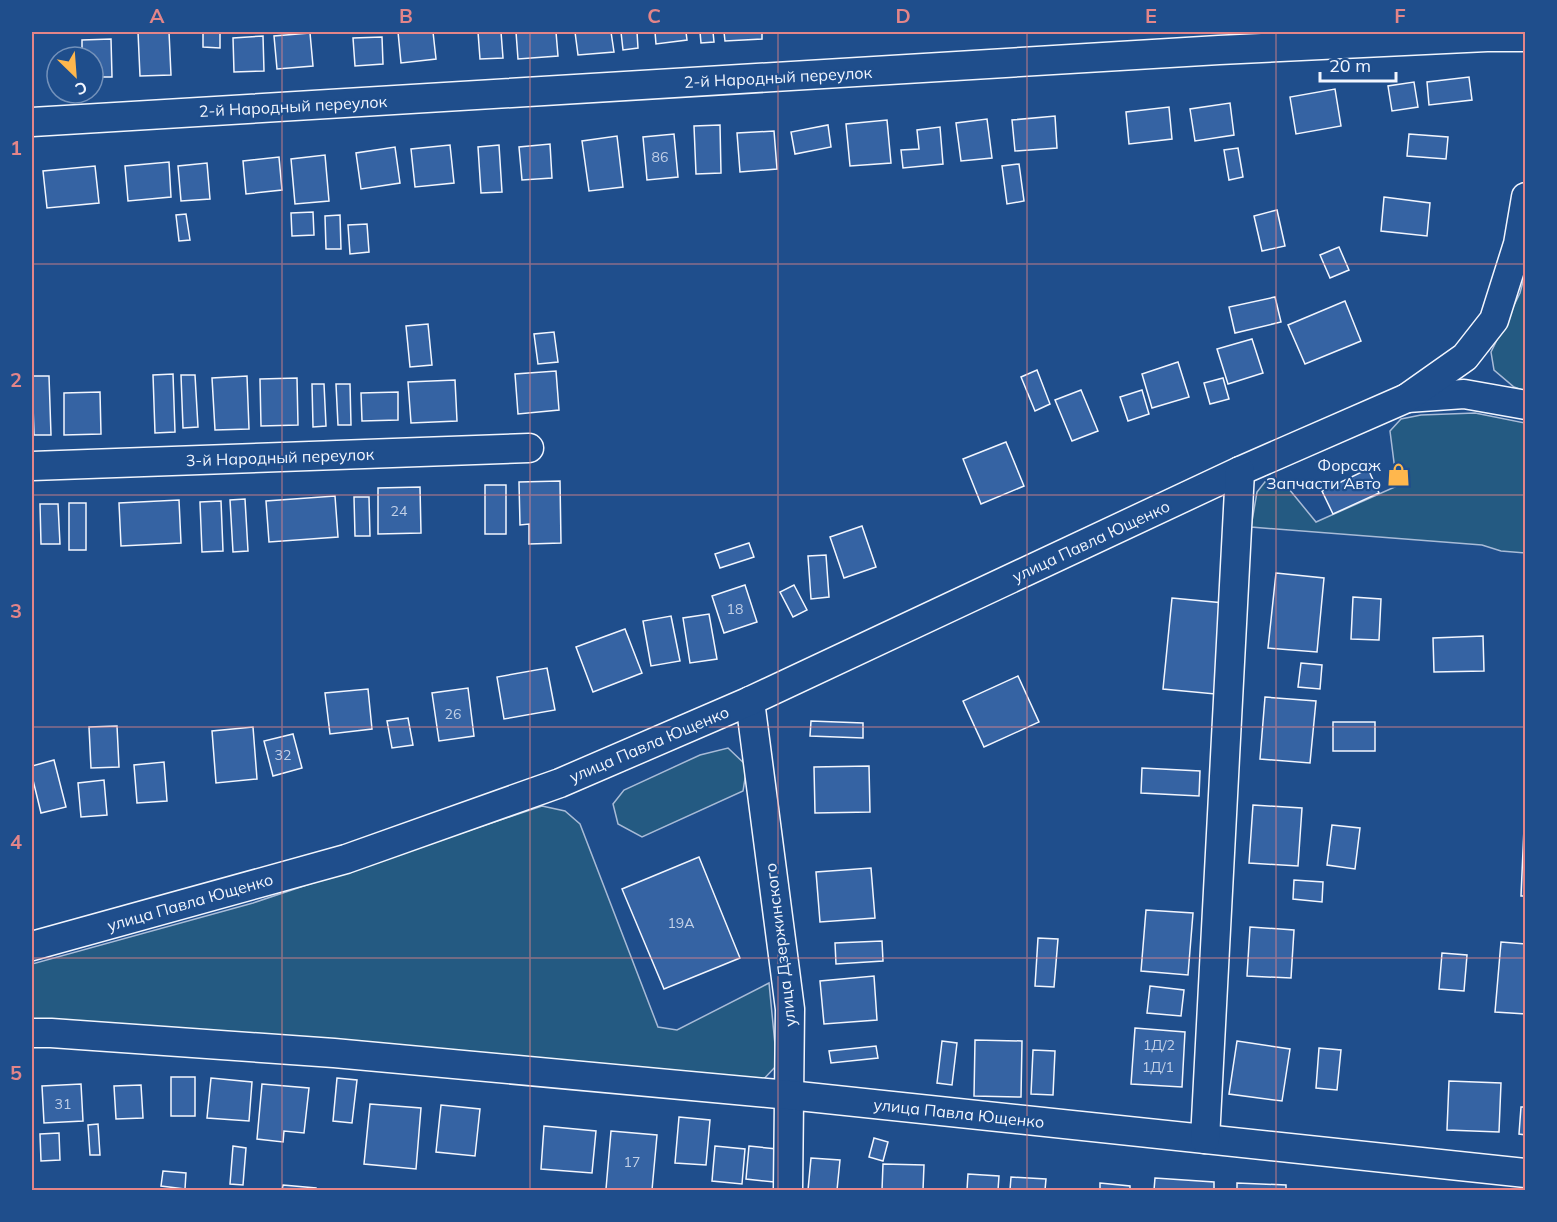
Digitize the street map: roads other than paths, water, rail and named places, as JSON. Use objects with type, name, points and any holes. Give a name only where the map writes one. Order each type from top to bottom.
[{"type":"street","name":"2-й Народный переулок","points":[[32,122],[1207,51],[1476,38],[1526,38]]},
{"type":"street","points":[[1407,398],[1465,357],[1494,320],[1518,244],[1526,197]]},
{"type":"street","points":[[1407,398],[1464,394],[1525,405]]},
{"type":"street","name":"улица Павла Ющенко","points":[[32,946],[346,859],[560,783],[750,700],[1240,471],[1407,398]]},
{"type":"street","name":"3-й Народный переулок","points":[[32,466],[529,448]]},
{"type":"street","points":[[1205,1139],[1240,471]]},
{"type":"street","name":"улица Дзержинского","points":[[750,700],[790,1009],[788,1191]]},
{"type":"street","name":"улица Павла Ющенко","points":[[32,1034],[51,1033],[334,1053],[789,1095],[1526,1173]]},
{"type":"place","name":"Форсаж Запчасти Авто","points":[[1399,474]]}]
